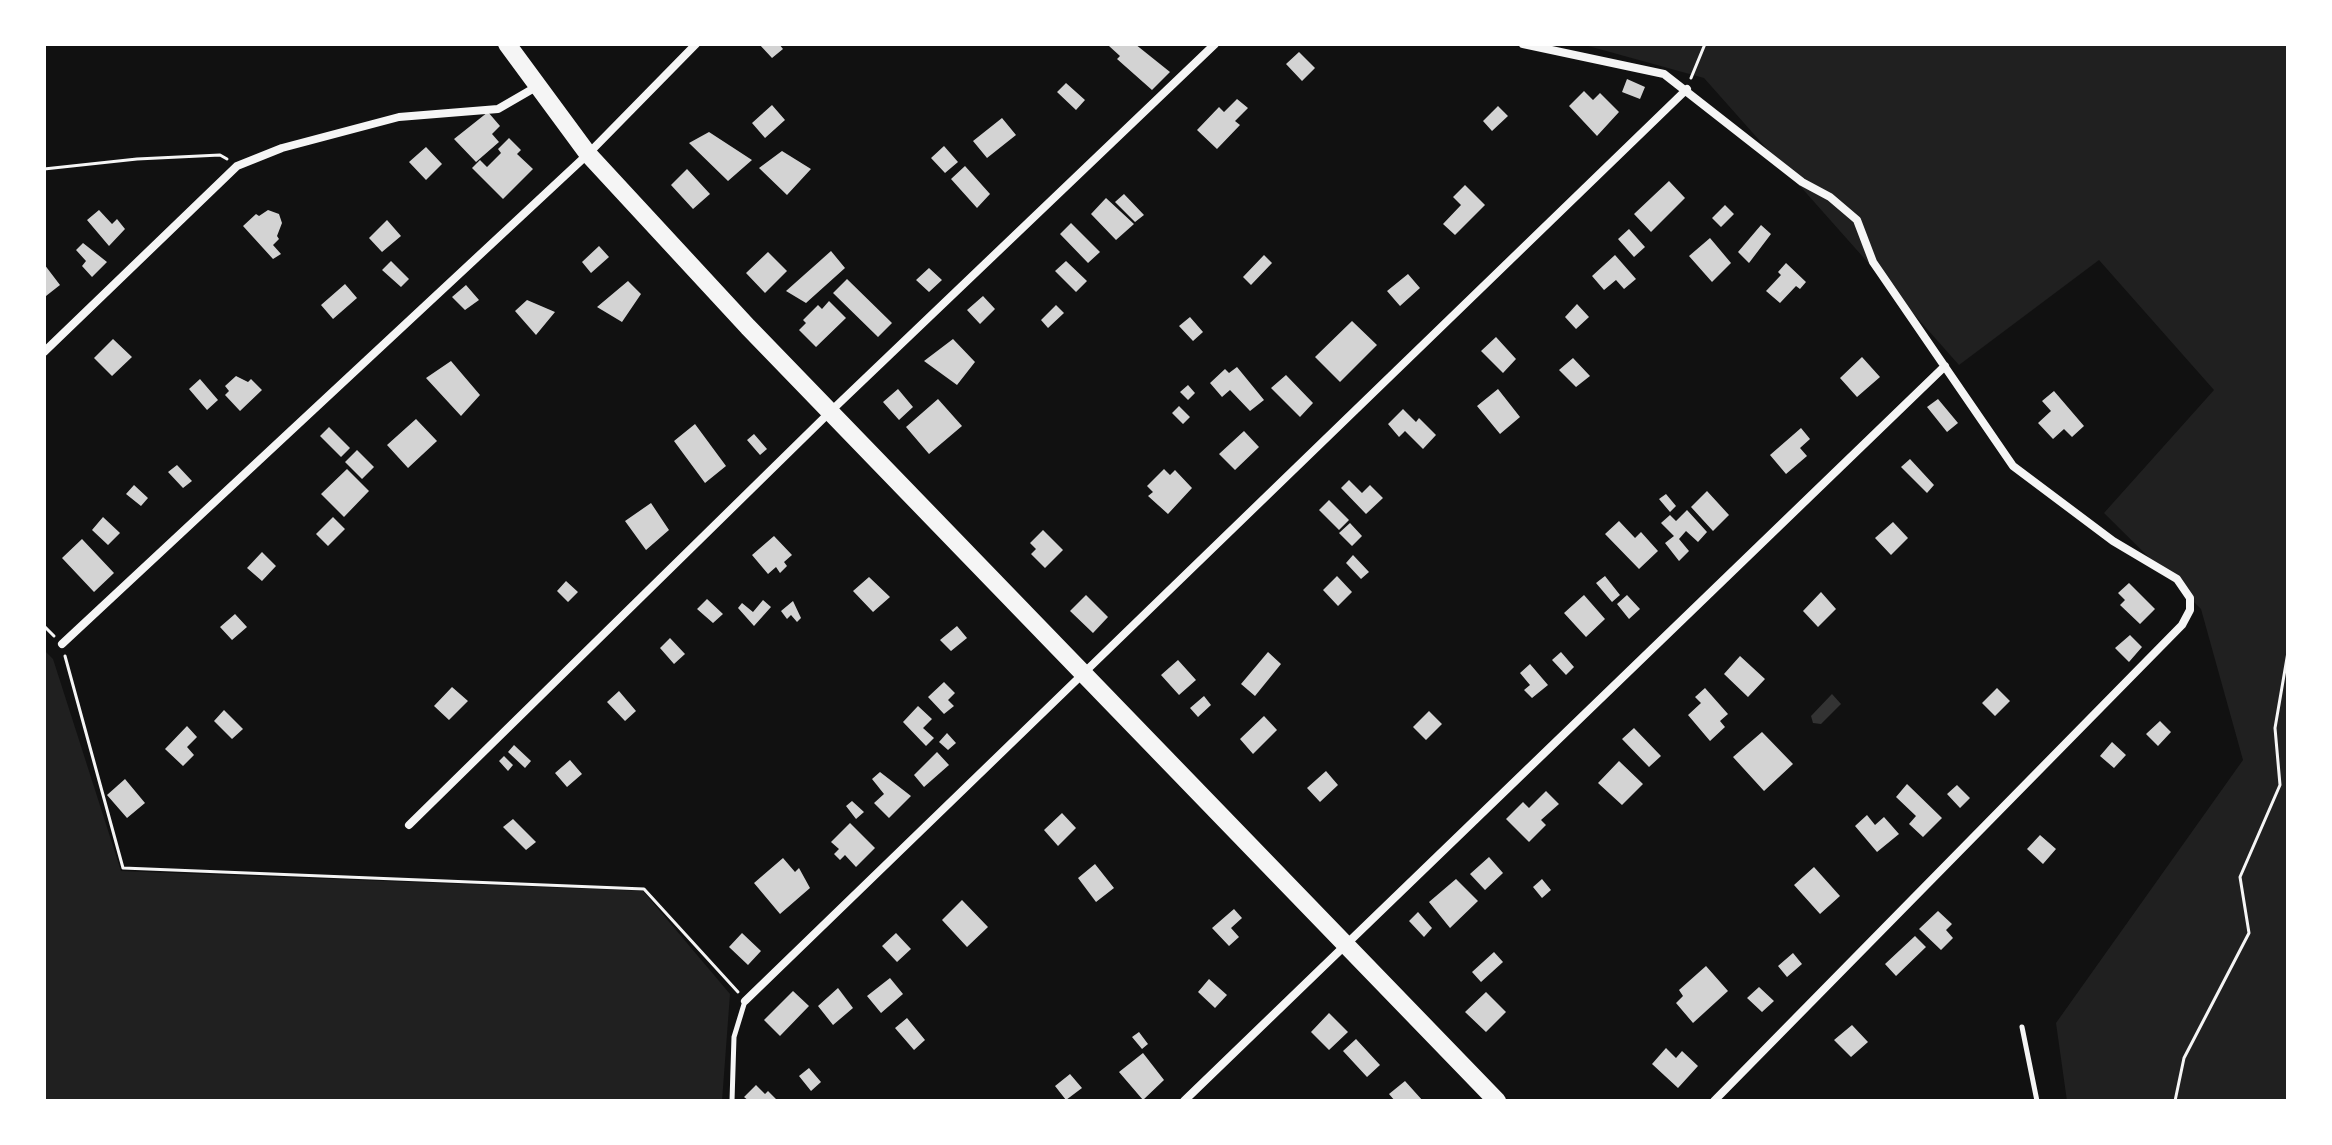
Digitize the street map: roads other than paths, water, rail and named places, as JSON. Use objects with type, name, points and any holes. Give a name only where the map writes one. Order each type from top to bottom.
[{"type":"highway","points":[[507,44],[588,154],[1084,676],[1497,1101]]},
{"type":"street","points":[[62,644],[588,154],[696,44]]},
{"type":"street","points":[[409,825],[831,411],[1215,44]]},
{"type":"street","points":[[1523,44],[1664,74],[1802,182],[1830,197],[1857,220],[1873,262],[2013,466],[2113,541],[2177,579],[2190,598],[2190,610],[2171,636],[1714,1101]]},
{"type":"street","points":[[44,352],[237,166],[282,148],[399,117],[498,109],[536,87]]},
{"type":"street","points":[[745,1001],[1687,89]]},
{"type":"street","points":[[1184,1101],[1945,366]]},
{"type":"lane","points":[[732,1101],[734,1037],[745,1001]]},
{"type":"lane","points":[[2022,1027],[2037,1101]]}]
